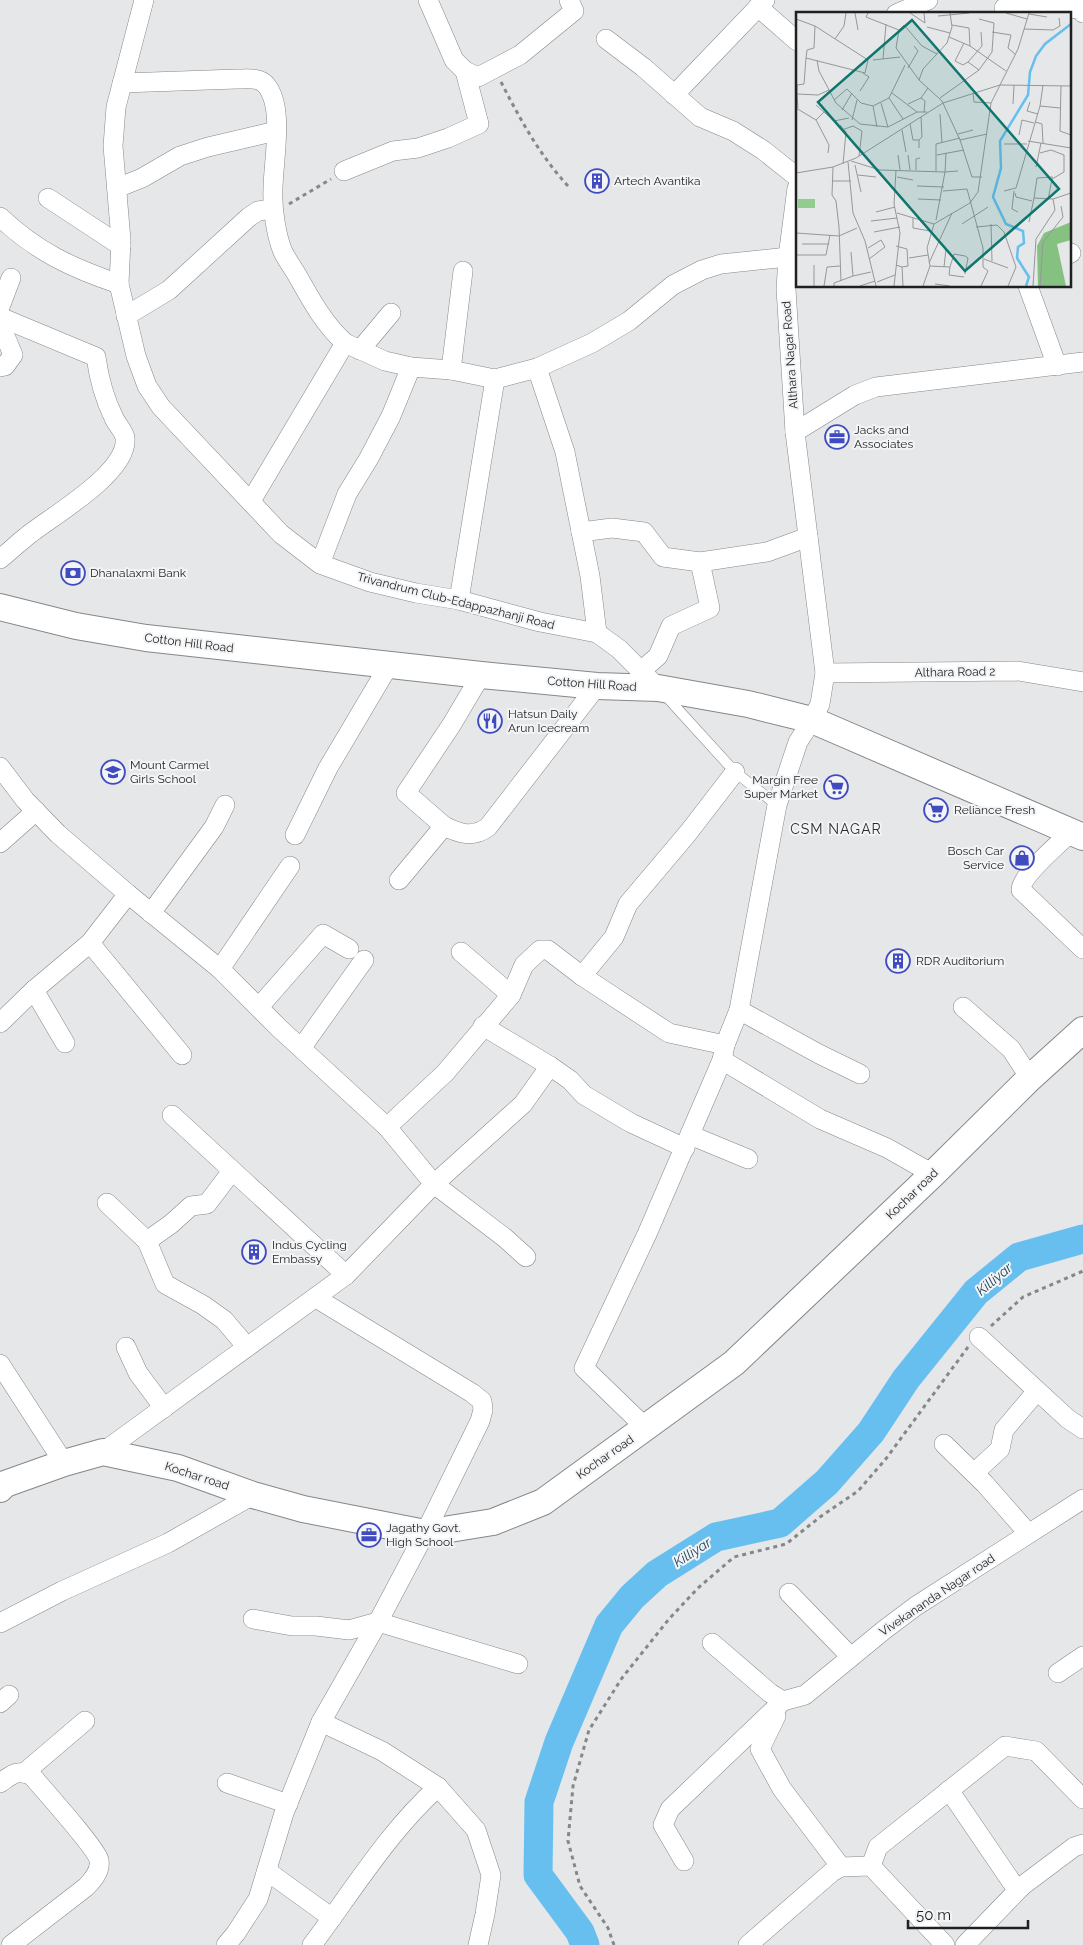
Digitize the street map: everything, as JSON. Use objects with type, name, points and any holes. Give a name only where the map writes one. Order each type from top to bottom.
[{"type":"street","name":"Trivandrum Club-Edappazhanji Road","points":[[144,0],[116,107],[113,146],[121,246],[119,284],[136,356],[147,386],[161,407],[281,534],[320,564],[370,582],[416,593],[459,600],[540,622],[597,633],[619,649],[649,679]]},
{"type":"street","points":[[428,0],[454,60],[465,71],[478,76],[520,55],[575,4]]},
{"type":"street","points":[[901,12],[928,0]]},
{"type":"street","points":[[674,95],[761,4],[796,40]]},
{"type":"street","points":[[1004,7],[1080,9],[1083,13]]},
{"type":"street","points":[[606,39],[700,117],[733,131],[763,150],[796,176]]},
{"type":"street","points":[[344,171],[393,151],[418,148],[448,138],[479,124],[465,71]]},
{"type":"street","points":[[122,83],[256,79],[265,83],[271,94],[276,113],[274,211],[283,252],[332,332],[352,347],[385,361],[411,367],[451,370],[495,379],[537,368],[569,355],[630,321],[673,285],[702,270],[721,264],[788,257]]},
{"type":"street","points":[[117,188],[149,174],[180,156],[208,147],[276,132]]},
{"type":"street","name":"Althara Nagar Road","points":[[646,1428],[584,1368],[688,1141],[740,1010],[777,805],[798,742],[820,704],[825,673],[795,432],[791,287],[788,257],[796,196]]},
{"type":"street","points":[[48,198],[121,246]]},
{"type":"street","points":[[126,316],[169,290],[249,217],[258,211],[274,211]]},
{"type":"street","points":[[0,217],[18,234],[56,260],[119,284]]},
{"type":"street","points":[[451,370],[462,272]]},
{"type":"street","points":[[0,307],[11,278]]},
{"type":"street","points":[[1029,288],[1057,366]]},
{"type":"street","points":[[251,501],[352,347],[391,313]]},
{"type":"street","points":[[0,317],[3,331],[14,356],[5,366],[0,367]]},
{"type":"street","points":[[0,317],[96,357],[100,384],[114,419],[124,435],[125,447],[120,459],[110,472],[82,497],[26,537],[0,559]]},
{"type":"street","points":[[795,432],[855,395],[876,387],[1083,362]]},
{"type":"street","points":[[320,564],[347,494],[391,416],[411,367]]},
{"type":"street","points":[[537,368],[565,452],[590,576],[597,633]]},
{"type":"street","points":[[459,600],[495,379]]},
{"type":"street","points":[[581,532],[612,528],[644,532],[663,557],[700,562],[767,552],[808,537]]},
{"type":"street","points":[[649,679],[671,626],[710,608],[700,562]]},
{"type":"street","name":"Cotton Hill Road","points":[[0,607],[76,626],[146,638],[481,676],[597,686],[649,679],[812,720],[1077,835]]},
{"type":"street","points":[[295,835],[328,768],[389,665]]},
{"type":"street","name":"Althara Road 2","points":[[825,673],[1018,671],[1083,682]]},
{"type":"street","points":[[481,676],[406,793],[444,826],[461,834],[480,833],[488,827],[597,686]]},
{"type":"street","points":[[0,767],[36,811],[58,834],[220,969],[280,1028],[387,1127],[434,1184],[505,1238],[526,1257]]},
{"type":"street","points":[[582,976],[614,937],[628,904],[688,833],[735,772]]},
{"type":"street","points":[[151,913],[214,827],[225,805]]},
{"type":"street","points":[[0,843],[36,811]]},
{"type":"street","points":[[399,880],[444,826]]},
{"type":"street","points":[[1077,835],[1030,872],[1021,885],[1021,890],[1083,949]]},
{"type":"street","points":[[220,969],[290,866]]},
{"type":"street","points":[[0,1023],[34,990],[90,943],[128,894]]},
{"type":"street","points":[[259,1007],[323,934],[356,955],[302,1047]]},
{"type":"street","points":[[90,943],[182,1055]]},
{"type":"street","points":[[387,1127],[445,1073],[511,995],[524,965],[540,950],[548,950],[582,976],[668,1033],[724,1053],[820,1119],[887,1148],[934,1174]]},
{"type":"street","points":[[462,952],[511,995]]},
{"type":"street","points":[[34,990],[65,1043]]},
{"type":"street","points":[[963,1007],[1011,1049],[1030,1078]]},
{"type":"street","points":[[740,1010],[819,1054],[860,1074]]},
{"type":"street","points":[[483,1026],[550,1066],[570,1080],[584,1094],[630,1123],[748,1159]]},
{"type":"street","name":"Kochar road","points":[[2,1484],[103,1452],[178,1468],[253,1495],[303,1509],[425,1533],[493,1522],[543,1502],[734,1363],[934,1174],[1030,1078],[1083,1030]]},
{"type":"street","points":[[103,1452],[346,1275],[434,1184],[523,1104],[550,1066]]},
{"type":"street","points":[[172,1116],[346,1275]]},
{"type":"street","points":[[147,1241],[171,1224],[191,1206],[207,1204],[232,1171]]},
{"type":"street","points":[[107,1204],[147,1241],[165,1284],[204,1306],[224,1320],[247,1347]]},
{"type":"street","points":[[226,1945],[258,1899],[288,1804],[321,1722],[378,1622],[425,1533],[480,1421],[483,1410],[482,1401],[472,1393],[316,1298]]},
{"type":"street","points":[[980,1337],[1068,1419],[1083,1429]]},
{"type":"street","points":[[126,1347],[138,1373],[164,1408]]},
{"type":"street","points":[[0,1364],[64,1463]]},
{"type":"street","points":[[974,1473],[1000,1449],[1004,1430],[1037,1391]]},
{"type":"street","points":[[944,1444],[974,1473],[1028,1533]]},
{"type":"street","points":[[0,1623],[62,1591],[168,1543],[253,1495]]},
{"type":"street","name":"Vivekananda Nagar road","points":[[777,1697],[805,1695],[916,1606],[1083,1499]]},
{"type":"street","points":[[789,1593],[852,1657]]},
{"type":"street","points":[[254,1619],[292,1626],[316,1626],[349,1630],[378,1622],[518,1664]]},
{"type":"street","points":[[712,1643],[777,1697]]},
{"type":"street","points":[[1058,1673],[1083,1656]]},
{"type":"street","points":[[684,1861],[663,1826],[670,1809],[777,1697]]},
{"type":"street","points":[[777,1697],[760,1749],[782,1789],[841,1867]]},
{"type":"street","points":[[24,1773],[85,1721]]},
{"type":"street","points":[[321,1722],[382,1751],[438,1787],[476,1830],[491,1875],[486,1914],[478,1945]]},
{"type":"street","points":[[871,1866],[878,1847],[1005,1746],[1036,1751],[1083,1799]]},
{"type":"street","points":[[0,1783],[15,1773],[24,1773],[32,1776],[99,1859],[94,1879],[86,1887],[11,1945]]},
{"type":"street","points":[[227,1782],[288,1804]]},
{"type":"street","points":[[312,1945],[375,1858],[409,1816],[438,1787]]},
{"type":"street","points":[[949,1790],[1017,1890]]},
{"type":"street","points":[[964,1945],[1017,1890],[1074,1847],[1083,1844]]},
{"type":"street","points":[[748,1945],[825,1878],[841,1867],[871,1866],[945,1945]]},
{"type":"street","points":[[267,1871],[332,1918]]},
{"type":"lane","points":[[649,679],[735,772],[777,805]]},
{"type":"path","points":[[494,68],[526,129],[558,174],[570,187]]},
{"type":"path","points":[[274,211],[344,171]]},
{"type":"path","points":[[614,1945],[608,1928],[580,1886],[568,1841],[573,1786],[589,1730],[622,1678],[669,1620],[698,1588],[734,1557],[786,1544],[820,1517],[858,1491],[885,1460],[972,1343],[1023,1297],[1083,1271]]},
{"type":"waterway","name":"Killiyar","points":[[585,1945],[580,1932],[538,1875],[539,1802],[559,1742],[609,1625],[632,1597],[657,1574],[716,1537],[780,1523],[827,1482],[871,1432],[906,1379],[976,1292],[1019,1257],[1083,1239]]},
{"type":"place","name":"Artech Avantika","points":[[597,181]]},
{"type":"place","name":"Jacks and Associates","points":[[837,437]]},
{"type":"place","name":"Dhanalaxmi Bank","points":[[73,573]]},
{"type":"place","name":"Hatsun Daily Arun Icecream","points":[[490,721]]},
{"type":"place","name":"Mount Carmel Girls School","points":[[113,772]]},
{"type":"place","name":"Margin Free Super Market","points":[[836,787]]},
{"type":"place","name":"Reliance Fresh","points":[[936,810]]},
{"type":"place","name":"Bosch Car Service","points":[[1022,858]]},
{"type":"place","name":"RDR Auditorium","points":[[898,961]]},
{"type":"place","name":"Indus Cycling Embassy","points":[[254,1252]]},
{"type":"place","name":"Jagathy Govt. High School","points":[[369,1535]]},
{"type":"district","name":"CSM NAGAR","points":[[836,829]]}]
